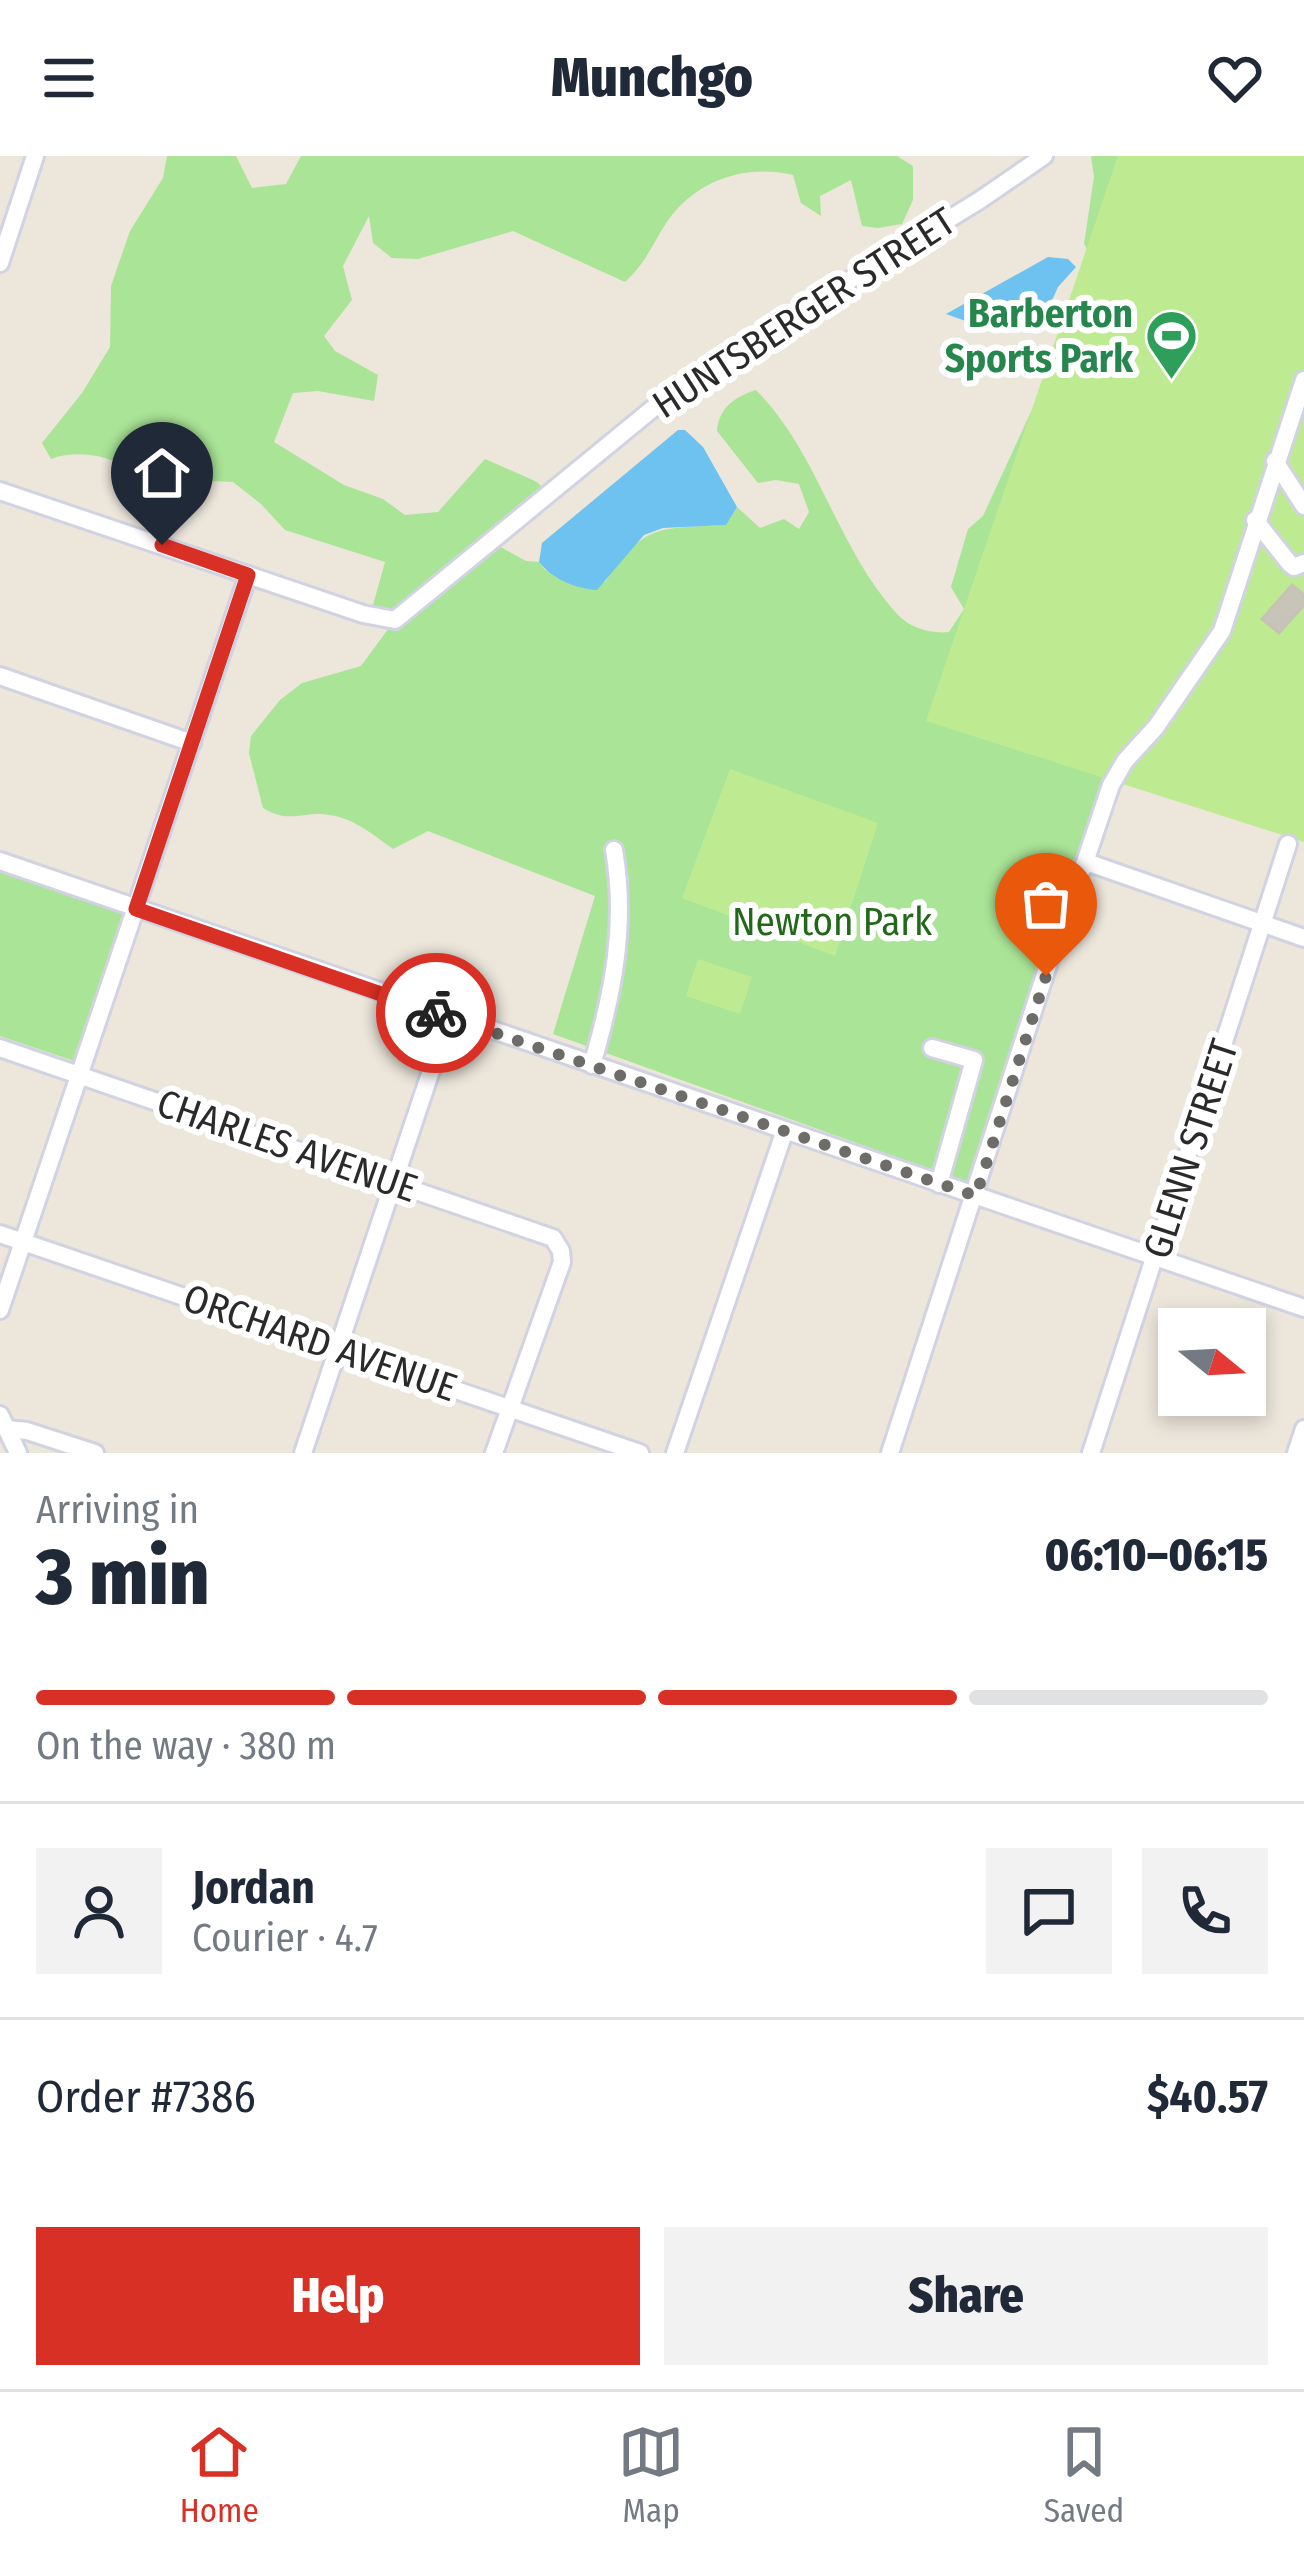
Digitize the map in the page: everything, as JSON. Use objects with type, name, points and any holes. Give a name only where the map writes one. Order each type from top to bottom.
[{"type":"street","points":[[0,263],[35,156]]},
{"type":"street","name":"HUNTSBERGER STREET","points":[[248,575],[363,614],[395,620],[690,377],[1044,156]]},
{"type":"street","points":[[890,1453],[1111,785],[1222,631],[1304,380]]},
{"type":"street","points":[[1294,406],[1304,423]]},
{"type":"street","points":[[1275,461],[1304,506]]},
{"type":"street","points":[[0,490],[248,575],[0,1310]]},
{"type":"street","points":[[1256,520],[1290,564],[1304,563]]},
{"type":"street","points":[[0,676],[192,742]]},
{"type":"street","name":"GLENN STREET","points":[[1091,1453],[1288,844]]},
{"type":"street","points":[[592,1065],[618,952],[621,889],[614,850]]},
{"type":"street","points":[[0,862],[1304,1308]]},
{"type":"street","points":[[1084,865],[1092,863],[1304,938]]},
{"type":"street","points":[[303,1453],[449,1018]]},
{"type":"street","name":"CHARLES AVENUE","points":[[0,1048],[558,1243],[561,1257],[509,1407]]},
{"type":"street","points":[[932,1048],[974,1060],[939,1184]]},
{"type":"street","points":[[675,1453],[784,1133]]},
{"type":"street","name":"ORCHARD AVENUE","points":[[0,1234],[640,1453]]},
{"type":"street","points":[[494,1453],[509,1407]]},
{"type":"street","points":[[3,1422],[18,1453]]},
{"type":"street","points":[[3,1422],[95,1453]]},
{"type":"street","points":[[1296,1453],[1304,1429]]},
{"type":"green space","name":"Newton Park","points":[[167,156],[236,156],[252,188],[286,184],[301,156],[897,156],[913,166],[913,200],[902,224],[862,226],[851,180],[820,196],[821,216],[801,203],[793,175],[737,174],[688,199],[625,282],[513,231],[418,259],[392,258],[373,243],[369,216],[343,266],[352,300],[324,336],[335,351],[378,375],[374,401],[318,391],[293,393],[274,442],[405,515],[438,512],[485,459],[535,481],[552,494],[493,543],[526,561],[539,562],[545,570],[605,582],[631,548],[655,532],[725,525],[737,507],[760,528],[784,519],[799,529],[809,512],[799,484],[758,483],[717,431],[729,405],[756,390],[796,443],[876,588],[908,623],[949,632],[964,609],[951,587],[968,529],[983,516],[1064,340],[1093,259],[1084,244],[1094,177],[1091,156],[1159,156],[1129,748],[1096,800],[971,1184],[553,1034],[595,896],[428,831],[393,849],[341,818],[285,816],[263,808],[249,753],[251,736],[280,700],[302,683],[361,666],[394,621],[370,616],[385,562],[285,530],[233,482],[195,480],[164,489],[138,472],[96,456],[51,459],[42,443],[82,393],[110,347],[111,286],[130,231],[163,178]]},
{"type":"green space","name":"Barberton Sports Park","points":[[1118,156],[1304,156],[1304,842],[926,721]]},
{"type":"green space","name":"Newton Park","points":[[730,769],[878,823],[835,956],[682,898]]},
{"type":"green space","points":[[0,871],[125,914],[74,1061],[0,1036]]},
{"type":"green space","points":[[698,959],[752,977],[740,1014],[686,996]]},
{"type":"water","points":[[1048,257],[1068,259],[1076,267],[1058,287],[1041,325],[974,324],[946,314]]},
{"type":"water","points":[[678,430],[685,430],[703,447],[737,507],[726,525],[663,528],[644,535],[597,590],[565,582],[544,568],[539,562],[542,543]]},
{"type":"building","points":[[1292,585],[1304,595],[1304,605],[1279,633],[1262,619]]},
{"type":"way so far","points":[[436,1013],[976,1196],[1046,976]]},
{"type":"place","name":"Barberton Sports Park","points":[[1172,382]]},
{"type":"route","points":[[162,545],[248,575],[136,909],[436,1013]]}]
